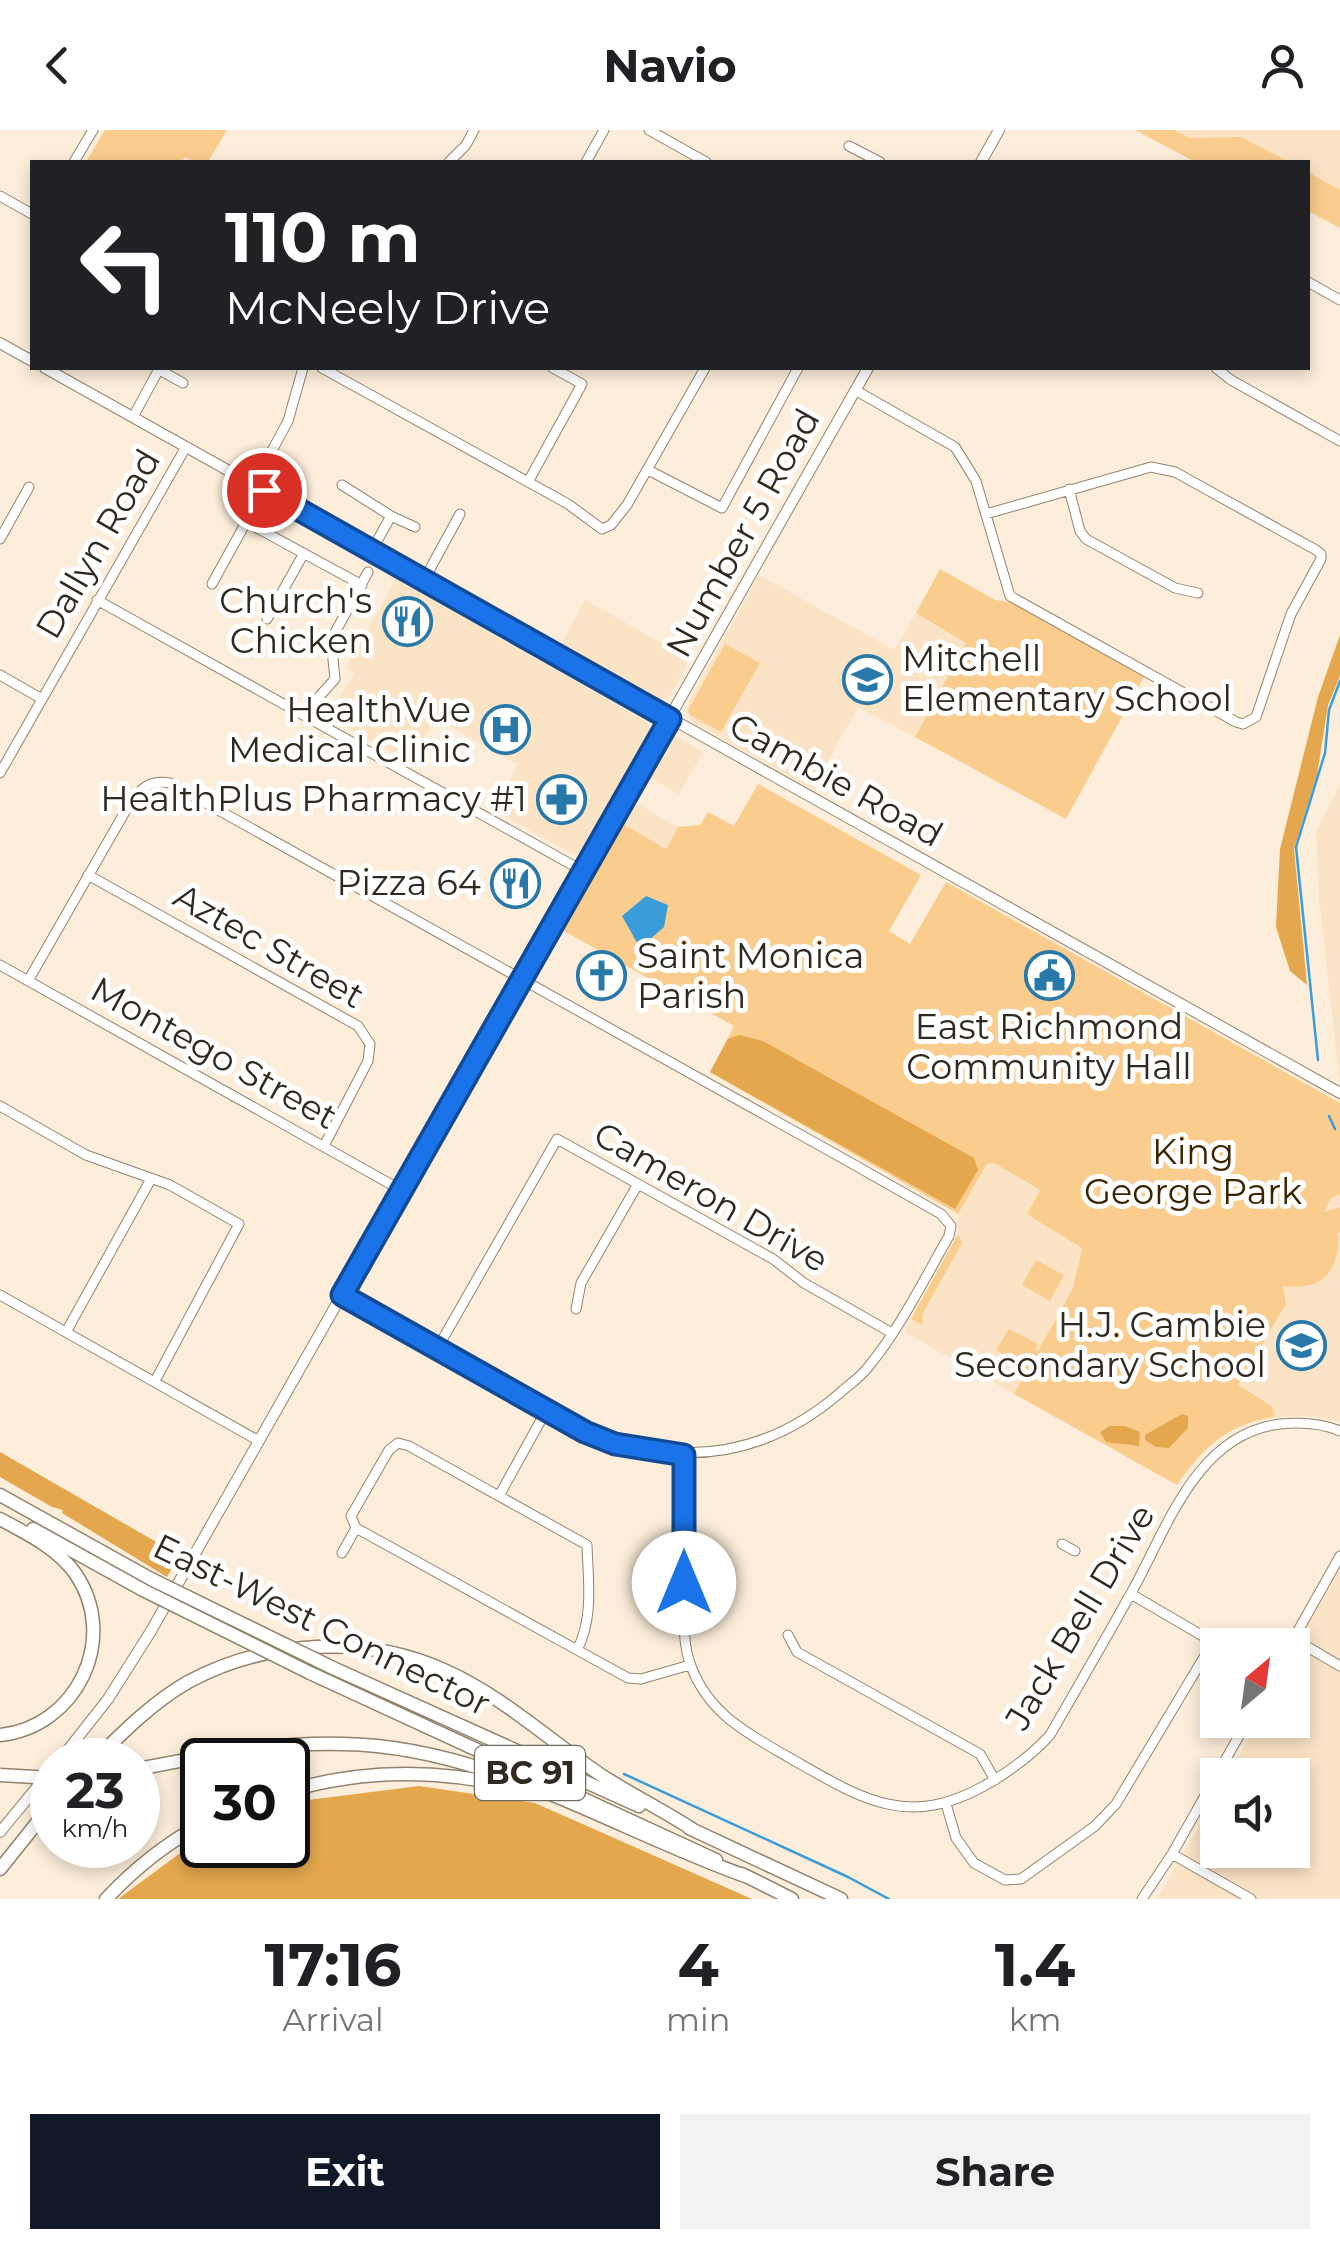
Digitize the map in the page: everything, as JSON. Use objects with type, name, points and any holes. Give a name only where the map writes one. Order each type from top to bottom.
[{"type":"highway","name":"East-West Connector","points":[[0,1493],[147,1584],[841,1899]]},
{"type":"highway","name":"East-West Connector","points":[[0,1510],[310,1673],[693,1846],[792,1899]]},
{"type":"highway","points":[[0,1519],[57,1554],[74,1571],[92,1613],[94,1640],[80,1686],[65,1706],[28,1729],[0,1735]]},
{"type":"highway","points":[[119,1738],[188,1682],[248,1658],[314,1646],[392,1654],[447,1672],[507,1706],[603,1776],[696,1831]]},
{"type":"highway","points":[[160,1766],[241,1750],[346,1744],[415,1752],[461,1762],[560,1799],[748,1878]]},
{"type":"highway","points":[[310,1785],[402,1772],[464,1778],[560,1799]]},
{"type":"highway","points":[[0,1775],[30,1777]]},
{"type":"highway","points":[[0,1870],[30,1832]]},
{"type":"highway","points":[[106,1899],[136,1868],[180,1836]]},
{"type":"main road","points":[[982,160],[993,132]]},
{"type":"main road","points":[[0,342],[30,360]]},
{"type":"main road","name":"Cambie Road","points":[[49,370],[1340,1093]]},
{"type":"main road","name":"Number 5 Road","points":[[79,1738],[137,1655],[867,370]]},
{"type":"main road","points":[[0,1832],[30,1796]]},
{"type":"street","points":[[75,160],[93,130]]},
{"type":"street","points":[[451,160],[474,130]]},
{"type":"street","points":[[587,160],[604,130]]},
{"type":"street","points":[[649,130],[702,160]]},
{"type":"street","points":[[850,146],[876,160]]},
{"type":"street","points":[[0,196],[30,213]]},
{"type":"street","points":[[1310,283],[1340,300]]},
{"type":"street","points":[[133,417],[156,370]]},
{"type":"street","points":[[160,370],[183,383]]},
{"type":"street","points":[[254,484],[288,421],[302,370]]},
{"type":"street","points":[[326,370],[568,504],[602,529],[611,525],[627,506],[704,370]]},
{"type":"street","points":[[528,482],[582,384],[557,370]]},
{"type":"street","points":[[648,470],[722,508],[797,370]]},
{"type":"street","points":[[1218,370],[1340,441]]},
{"type":"street","points":[[855,390],[955,447],[976,481],[1010,596],[1236,722],[1250,722],[1262,706],[1291,614],[1321,554],[1175,472],[1151,467],[1129,465],[986,514]]},
{"type":"street","name":"Dallyn Road","points":[[0,773],[186,447]]},
{"type":"street","points":[[342,485],[415,527]]},
{"type":"street","points":[[0,539],[29,487]]},
{"type":"street","points":[[1068,489],[1086,539],[1175,588],[1198,594]]},
{"type":"street","points":[[212,584],[255,506]]},
{"type":"street","points":[[424,580],[460,514]]},
{"type":"street","points":[[372,550],[391,516]]},
{"type":"street","points":[[246,522],[362,585]]},
{"type":"street","points":[[267,619],[304,552]]},
{"type":"street","points":[[307,716],[335,679],[331,640],[368,572]]},
{"type":"street","points":[[97,600],[583,870]]},
{"type":"street","points":[[0,675],[42,698]]},
{"type":"street","points":[[28,981],[142,787],[170,782],[925,1204],[951,1226],[949,1236],[868,1369],[810,1419],[757,1442],[684,1455],[615,1444],[546,1411],[342,1295]]},
{"type":"street","name":"Aztec Street","points":[[88,874],[358,1026],[370,1044],[368,1061],[324,1146]]},
{"type":"street","name":"Montego Street","points":[[0,965],[402,1190]]},
{"type":"street","points":[[0,1106],[86,1155],[170,1185],[239,1224],[156,1381]]},
{"type":"street","name":"Cameron Drive","points":[[438,1349],[557,1139],[773,1258],[804,1283],[892,1333]]},
{"type":"street","points":[[66,1332],[151,1179]]},
{"type":"street","points":[[576,1308],[581,1283],[638,1184]]},
{"type":"street","points":[[0,1295],[259,1441]]},
{"type":"street","points":[[499,1496],[546,1411]]},
{"type":"street","name":"Jack Bell Drive","points":[[684,1455],[684,1644],[702,1690],[718,1711],[742,1730],[848,1791],[901,1809],[946,1804],[995,1780],[1023,1761],[1050,1735],[1193,1481],[1223,1448],[1272,1425],[1312,1424],[1340,1431]]},
{"type":"street","points":[[577,1650],[584,1637],[590,1599],[587,1544],[398,1442],[389,1450],[351,1516],[356,1528],[577,1650],[628,1678],[642,1679],[690,1665]]},
{"type":"street","points":[[342,1553],[356,1528]]},
{"type":"street","points":[[1062,1544],[1076,1551]]},
{"type":"street","points":[[1300,1628],[1340,1556]]},
{"type":"street","points":[[946,1804],[956,1838],[974,1863],[1005,1880],[1022,1879],[1095,1826],[1116,1804],[1214,1642],[1131,1594]]},
{"type":"street","points":[[788,1634],[797,1652],[980,1754],[995,1780]]},
{"type":"street","points":[[1310,1651],[1340,1666]]},
{"type":"street","points":[[1142,1899],[1238,1738]]},
{"type":"street","points":[[1172,1854],[1252,1899]]},
{"type":"shaded area","points":[[1175,130],[1340,130],[1340,190],[1310,173],[1310,160],[1285,160],[1241,137],[1189,138]]},
{"type":"shaded area","points":[[759,575],[894,650],[916,613],[967,642],[915,737],[858,707],[812,789],[690,720],[687,706]]},
{"type":"shaded area","points":[[396,579],[647,722],[650,729],[581,853],[573,855],[494,810],[518,765],[436,718],[409,763],[329,717],[354,673],[346,668]]},
{"type":"shaded area","points":[[585,600],[690,659],[670,696],[662,699],[561,644]]},
{"type":"shaded area","points":[[1340,635],[1340,676],[1328,705],[1317,775],[1294,849],[1307,985],[1290,971],[1276,927],[1280,849],[1318,697]]},
{"type":"shaded area","points":[[677,737],[703,752],[679,794],[650,778],[672,739]]},
{"type":"shaded area","points":[[1340,785],[1340,1084],[1319,900],[1316,832]]},
{"type":"shaded area","points":[[636,803],[678,827],[666,849],[623,824]]},
{"type":"shaded area","points":[[739,1035],[763,1041],[974,1158],[978,1170],[955,1209],[710,1072],[728,1039]]},
{"type":"shaded area","points":[[994,1163],[1040,1191],[1027,1214],[1082,1247],[1073,1288],[1014,1394],[904,1332],[958,1234],[958,1214],[987,1165]]},
{"type":"shaded area","name":"H.J. Cambie Secondary School","points":[[1340,1194],[1340,1422],[1308,1416],[1275,1417],[1272,1405],[1238,1386],[1286,1304],[1283,1285],[1329,1233],[1322,1215],[1331,1198]]},
{"type":"shaded area","points":[[1182,1414],[1188,1416],[1188,1428],[1169,1448],[1156,1447],[1145,1440],[1145,1435]]},
{"type":"shaded area","points":[[1110,1426],[1140,1432],[1139,1446],[1106,1442],[1100,1432]]},
{"type":"shaded area","points":[[0,1452],[179,1555],[167,1577],[62,1513],[63,1510],[0,1477]]},
{"type":"shaded area","points":[[1340,1568],[1340,1899],[1157,1899],[1200,1824],[1200,1868],[1310,1868],[1310,1758],[1238,1758],[1250,1738],[1310,1738],[1307,1626]]},
{"type":"shaded area","points":[[419,1786],[535,1803],[752,1899],[118,1899],[180,1853],[180,1868],[310,1868],[310,1800]]},
{"type":"green space","points":[[105,130],[227,130],[209,160],[87,160]]},
{"type":"green space","points":[[1135,130],[1175,130],[1189,138],[1241,137],[1285,160],[1191,160]]},
{"type":"green space","points":[[1310,173],[1340,190],[1340,228],[1310,212]]},
{"type":"green space","points":[[940,569],[995,600],[1011,602],[1145,675],[1066,819],[915,737],[966,643],[916,613]]},
{"type":"green space","points":[[725,644],[760,663],[721,732],[690,715],[688,710]]},
{"type":"green space","name":"King George Park","points":[[758,784],[921,875],[889,931],[910,944],[946,882],[1340,1103],[1340,1194],[1331,1198],[1324,1212],[1340,1207],[1335,1260],[1325,1277],[1317,1282],[1283,1286],[1286,1304],[1238,1385],[1272,1406],[1275,1417],[1244,1425],[1218,1439],[1177,1485],[1014,1394],[1027,1370],[996,1350],[1009,1329],[1038,1344],[1038,1351],[1073,1288],[1082,1248],[1027,1214],[1040,1190],[994,1163],[987,1164],[958,1214],[710,1072],[734,1026],[564,931],[623,824],[666,849],[678,827],[700,825],[708,812],[734,826]]},
{"type":"green space","points":[[958,1234],[962,1243],[922,1315],[923,1325],[911,1319]]},
{"type":"green space","points":[[1036,1260],[1064,1275],[1050,1301],[1022,1285]]},
{"type":"water","points":[[646,896],[668,905],[664,927],[640,948],[622,916]]},
{"type":"waterway","points":[[1318,1060],[1296,847],[1325,753],[1329,710],[1340,681]]},
{"type":"waterway","points":[[1329,1116],[1335,1129]]},
{"type":"waterway","points":[[624,1774],[889,1899]]},
{"type":"place","name":"Church's Chicken","points":[[407,621]]},
{"type":"place","name":"Mitchell Elementary School","points":[[867,679]]},
{"type":"place","name":"HealthVue Medical Clinic","points":[[506,730]]},
{"type":"place","name":"HealthPlus Pharmacy #1","points":[[562,799]]},
{"type":"place","name":"Pizza 64","points":[[516,883]]},
{"type":"place","name":"East Richmond Community Hall","points":[[1049,975]]},
{"type":"place","name":"Saint Monica Parish","points":[[602,976]]},
{"type":"place","name":"H.J. Cambie Secondary School","points":[[1301,1345]]},
{"type":"route","points":[[264,490],[670,719],[342,1295],[585,1432],[615,1444],[684,1455],[684,1583]]}]
